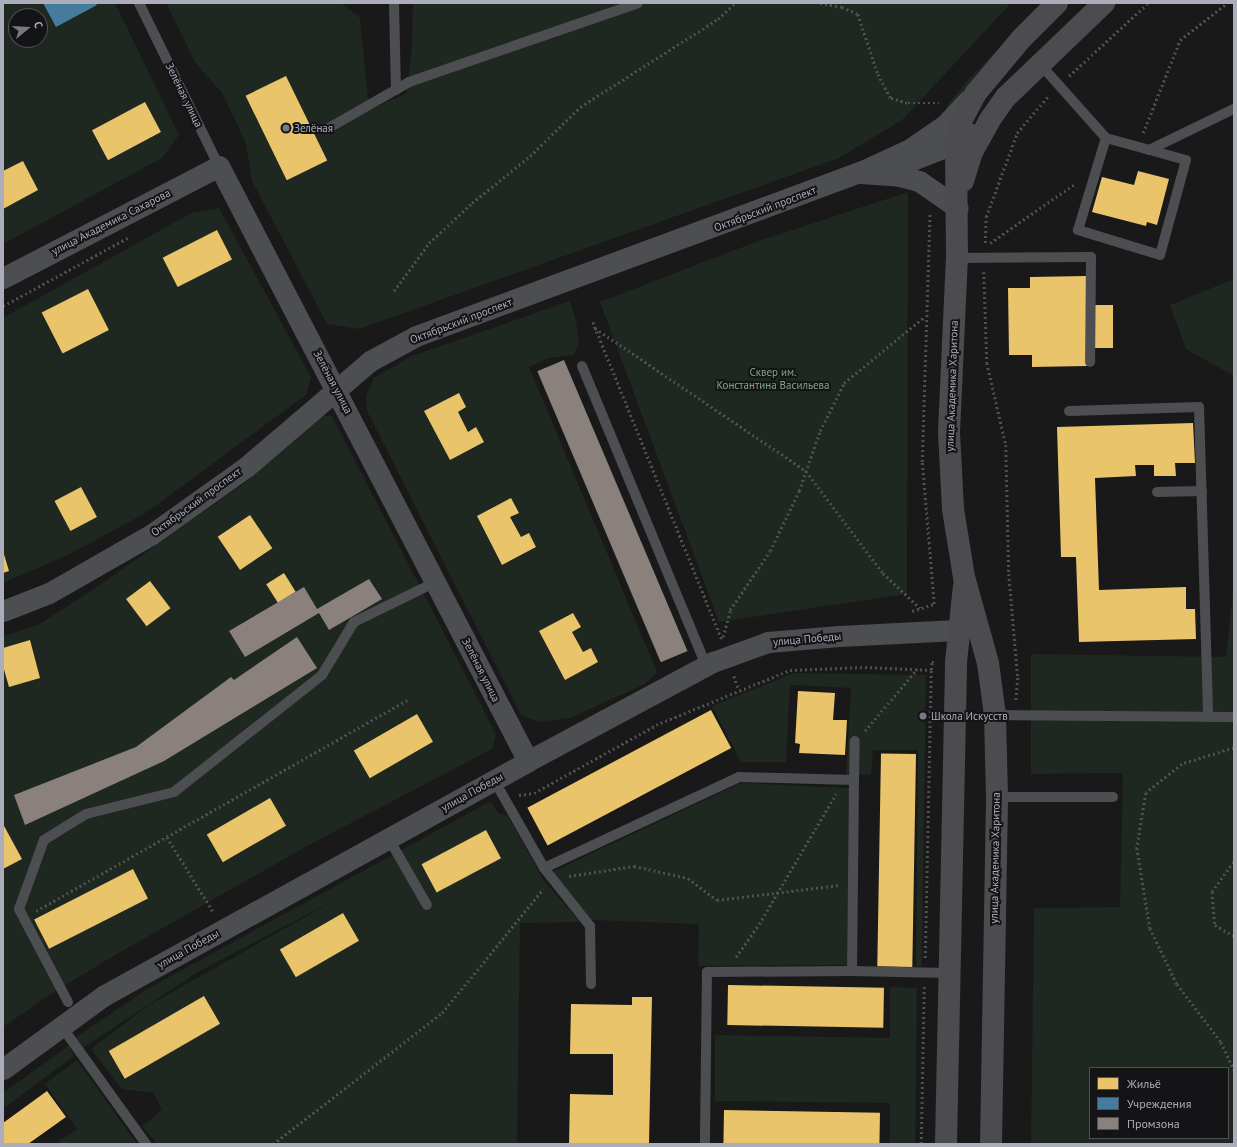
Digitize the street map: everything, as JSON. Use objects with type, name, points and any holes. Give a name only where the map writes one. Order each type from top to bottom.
[{"type":"main road","name":"улица Академика Харитона","points":[[991,1144],[997,797],[1005,714],[988,663],[980,628],[964,576],[952,509],[948,432],[957,258],[958,202],[956,143],[961,121],[976,92],[1021,39],[1057,3]]},
{"type":"main road","name":"улица Академика Харитона","points":[[958,202],[971,154],[989,121],[1006,97],[1104,3]]},
{"type":"main road","name":"улица Академика Харитона","points":[[946,1144],[948,973],[957,630],[964,576]]},
{"type":"main road","name":"улица Победы","points":[[957,630],[980,628]]},
{"type":"street","name":"Октябрьский проспект","points":[[3,611],[49,593],[152,534],[246,467],[370,361],[416,336],[860,172],[910,149],[939,129],[976,92]]},
{"type":"street","name":"Октябрьский проспект","points":[[860,172],[886,169],[956,143],[989,121]]},
{"type":"street","name":"улица Академика Сахарова","points":[[3,278],[219,166]]},
{"type":"street","name":"Зелёная улица","points":[[219,166],[337,390],[528,761]]},
{"type":"street","name":"Октябрьский проспект","points":[[860,172],[900,176],[919,181],[958,202]]},
{"type":"street","name":"улица Победы","points":[[3,1070],[103,996],[389,838],[499,788],[528,761],[706,666],[768,642],[957,630]]},
{"type":"lane","name":"Зелёная улица","points":[[139,3],[219,166]]},
{"type":"lane","points":[[394,3],[396,90]]},
{"type":"lane","points":[[327,129],[409,82],[638,3]]},
{"type":"lane","points":[[1040,64],[1106,138],[1186,160],[1160,255],[1078,230],[1106,138]]},
{"type":"lane","points":[[1149,150],[1234,109]]},
{"type":"lane","points":[[957,258],[1091,257],[1090,362]]},
{"type":"lane","points":[[582,366],[706,666]]},
{"type":"lane","points":[[1069,411],[1199,407],[1208,716]]},
{"type":"lane","points":[[1157,492],[1202,491]]},
{"type":"lane","points":[[68,1002],[19,909],[44,840],[86,814],[174,792],[322,675],[354,622],[436,582]]},
{"type":"lane","points":[[1005,714],[1234,717]]},
{"type":"lane","points":[[852,971],[853,884],[849,780],[855,741]]},
{"type":"lane","points":[[544,868],[739,777],[849,780]]},
{"type":"lane","points":[[499,788],[544,868],[590,926],[590,984]]},
{"type":"lane","points":[[997,797],[1113,797]]},
{"type":"lane","points":[[389,838],[427,905]]},
{"type":"lane","points":[[705,1144],[707,972],[852,971],[948,973]]},
{"type":"lane","points":[[62,1027],[146,1144]]},
{"type":"path","points":[[394,291],[429,242],[472,203],[530,156],[580,107],[711,23],[734,3]]},
{"type":"path","points":[[820,3],[842,7],[858,14],[878,74],[891,98],[908,103],[943,104]]},
{"type":"path","points":[[1097,168],[985,246],[986,217],[1017,134],[1059,86],[1148,3]]},
{"type":"path","points":[[1137,146],[1180,40],[1227,3]]},
{"type":"path","points":[[930,207],[924,316],[922,462],[934,604]]},
{"type":"path","points":[[985,258],[987,363],[1006,445],[1008,574],[1018,678],[1005,714]]},
{"type":"path","points":[[593,322],[722,640],[730,610],[770,551],[806,471],[820,431],[844,383],[924,316]]},
{"type":"path","points":[[595,328],[806,471],[883,573],[920,608]]},
{"type":"path","points":[[921,1144],[932,662]]},
{"type":"path","points":[[499,788],[534,793],[656,725],[790,670],[865,666],[932,670]]},
{"type":"path","points":[[855,741],[918,669]]},
{"type":"path","points":[[23,918],[410,699]]},
{"type":"path","points":[[1234,748],[1182,764],[1146,793],[1137,848],[1150,928],[1177,984],[1221,1042],[1234,1070]]},
{"type":"path","points":[[726,972],[849,780]]},
{"type":"path","points":[[167,837],[214,914]]},
{"type":"path","points":[[1234,862],[1212,892],[1215,924],[1234,936]]},
{"type":"path","points":[[274,1144],[442,1013],[552,879],[634,866],[688,878],[716,900],[853,884]]},
{"type":"green space","points":[[3,3],[115,3],[179,135],[162,158],[3,244]]},
{"type":"green space","points":[[166,3],[341,3],[360,18],[369,110],[407,93],[412,44],[413,3],[1011,3],[902,120],[839,158],[359,329],[327,324],[252,181],[246,143],[222,93],[195,62]]},
{"type":"green space","points":[[1043,3],[946,114],[947,105],[968,80]]},
{"type":"green space","name":"Сквер им. Константина Васильева","points":[[908,192],[907,594],[719,622],[600,302],[753,243]]},
{"type":"green space","points":[[219,208],[311,377],[306,395],[144,514],[68,555],[3,583],[3,318],[193,212]]},
{"type":"green space","points":[[1234,279],[1234,376],[1186,349],[1170,305]]},
{"type":"green space","points":[[570,301],[576,320],[579,342],[574,355],[549,358],[529,367],[657,672],[645,684],[570,718],[538,722],[521,715],[367,411],[366,396],[374,378],[412,356]]},
{"type":"green space","points":[[320,415],[332,416],[496,734],[492,749],[311,844],[122,951],[57,990],[3,1027],[3,636],[38,625],[91,591],[246,482]]},
{"type":"green space","points":[[1234,582],[1234,1144],[1031,1144],[1034,908],[1120,907],[1123,773],[1031,774],[1031,654],[1226,657]]},
{"type":"green space","points":[[794,673],[926,675],[922,966],[916,966],[918,750],[873,750],[871,775],[846,774],[851,688],[790,685],[786,762],[741,762],[712,706]]},
{"type":"green space","points":[[741,783],[849,788],[847,965],[698,966],[699,924],[591,920],[552,872]]},
{"type":"green space","points":[[491,801],[498,813],[508,816],[544,881],[580,922],[520,923],[517,1144],[157,1144],[142,1126],[162,1110],[154,1093],[122,1089],[91,1049],[146,1007],[335,900],[198,972],[83,1048],[76,1037],[149,988]]},
{"type":"green space","points":[[890,987],[917,988],[915,1144],[890,1144],[890,1103],[715,1101],[715,1035],[890,1038]]},
{"type":"green space","points":[[69,1045],[74,1056],[3,1109],[3,1093]]},
{"type":"green space","points":[[77,1060],[137,1144],[55,1144],[77,1129],[45,1084]]},
{"type":"building: Жильё","name":"Зелёная","points":[[286,76],[327,160],[287,180],[246,96]]},
{"type":"building: Жильё","points":[[145,102],[161,132],[108,160],[92,130]]},
{"type":"building: Жильё","points":[[23,161],[38,190],[3,209],[3,171]]},
{"type":"building: Жильё","points":[[1138,171],[1169,179],[1157,225],[1147,222],[1146,226],[1092,212],[1102,177],[1134,185]]},
{"type":"building: Жильё","points":[[217,230],[232,259],[178,287],[163,258]]},
{"type":"building: Жильё","points":[[1086,276],[1087,366],[1032,367],[1032,355],[1009,355],[1008,288],[1030,288],[1030,277]]},
{"type":"building: Жильё","points":[[88,289],[109,330],[63,354],[42,313]]},
{"type":"building: Жильё","points":[[1095,305],[1113,305],[1113,348],[1095,348]]},
{"type":"building: Жильё","points":[[459,393],[466,407],[458,412],[468,432],[476,427],[484,442],[450,460],[424,411]]},
{"type":"building: Жильё","points":[[1193,423],[1195,463],[1175,463],[1176,476],[1154,476],[1154,465],[1135,465],[1136,476],[1095,478],[1099,590],[1186,587],[1186,609],[1195,609],[1196,639],[1079,642],[1076,557],[1061,557],[1057,427]]},
{"type":"building: Жильё","points":[[81,487],[97,517],[70,531],[55,501]]},
{"type":"building: Жильё","points":[[511,498],[519,513],[510,517],[521,537],[529,533],[536,547],[502,565],[477,516]]},
{"type":"building: Жильё","points":[[250,515],[272,548],[240,570],[218,537]]},
{"type":"building: Жильё","points":[[3,551],[9,571],[3,573]]},
{"type":"building: Жильё","points":[[284,573],[296,592],[278,603],[266,584]]},
{"type":"building: Жильё","points":[[150,581],[170,608],[147,626],[126,599]]},
{"type":"building: Жильё","points":[[573,613],[581,627],[572,632],[583,652],[591,648],[598,662],[565,680],[539,631]]},
{"type":"building: Жильё","points":[[30,640],[40,678],[9,687],[3,666],[3,648]]},
{"type":"building: Жильё","points":[[798,691],[835,693],[833,720],[847,720],[845,755],[799,753],[800,744],[795,743]]},
{"type":"building: Жильё","points":[[711,710],[731,748],[548,846],[527,808]]},
{"type":"building: Жильё","points":[[417,714],[433,742],[370,778],[354,750]]},
{"type":"building: Жильё","points":[[881,753],[916,754],[912,967],[877,966]]},
{"type":"building: Жильё","points":[[270,798],[286,826],[223,862],[207,834]]},
{"type":"building: Жильё","points":[[3,824],[22,859],[3,869]]},
{"type":"building: Жильё","points":[[486,830],[501,858],[437,893],[422,864]]},
{"type":"building: Жильё","points":[[133,869],[148,898],[49,949],[34,919]]},
{"type":"building: Жильё","points":[[343,913],[359,941],[296,977],[280,950]]},
{"type":"building: Жильё","points":[[728,985],[884,988],[883,1028],[727,1025]]},
{"type":"building: Жильё","points":[[204,996],[220,1024],[125,1079],[109,1051]]},
{"type":"building: Жильё","points":[[632,997],[652,997],[649,1144],[569,1144],[570,1094],[613,1095],[613,1054],[570,1054],[571,1004],[632,1005]]},
{"type":"building: Жильё","points":[[47,1091],[66,1117],[28,1144],[3,1144],[3,1123]]},
{"type":"building: Жильё","points":[[724,1110],[880,1113],[879,1144],[723,1144]]},
{"type":"building: Учреждения","points":[[43,3],[95,3],[97,5],[56,27],[48,12],[48,8],[46,8]]},
{"type":"building: Промзона","points":[[564,360],[687,651],[661,662],[537,371]]},
{"type":"building: Промзона","points":[[369,579],[382,599],[329,630],[319,613],[245,657],[229,631],[304,587],[317,609]]},
{"type":"building: Промзона","points":[[297,637],[317,668],[164,761],[25,825],[14,795],[136,747],[231,677],[234,680]]},
{"type":"place","name":"Зелёная","points":[[286,128]]},
{"type":"place","name":"Школа Искусств","points":[[923,716]]}]
